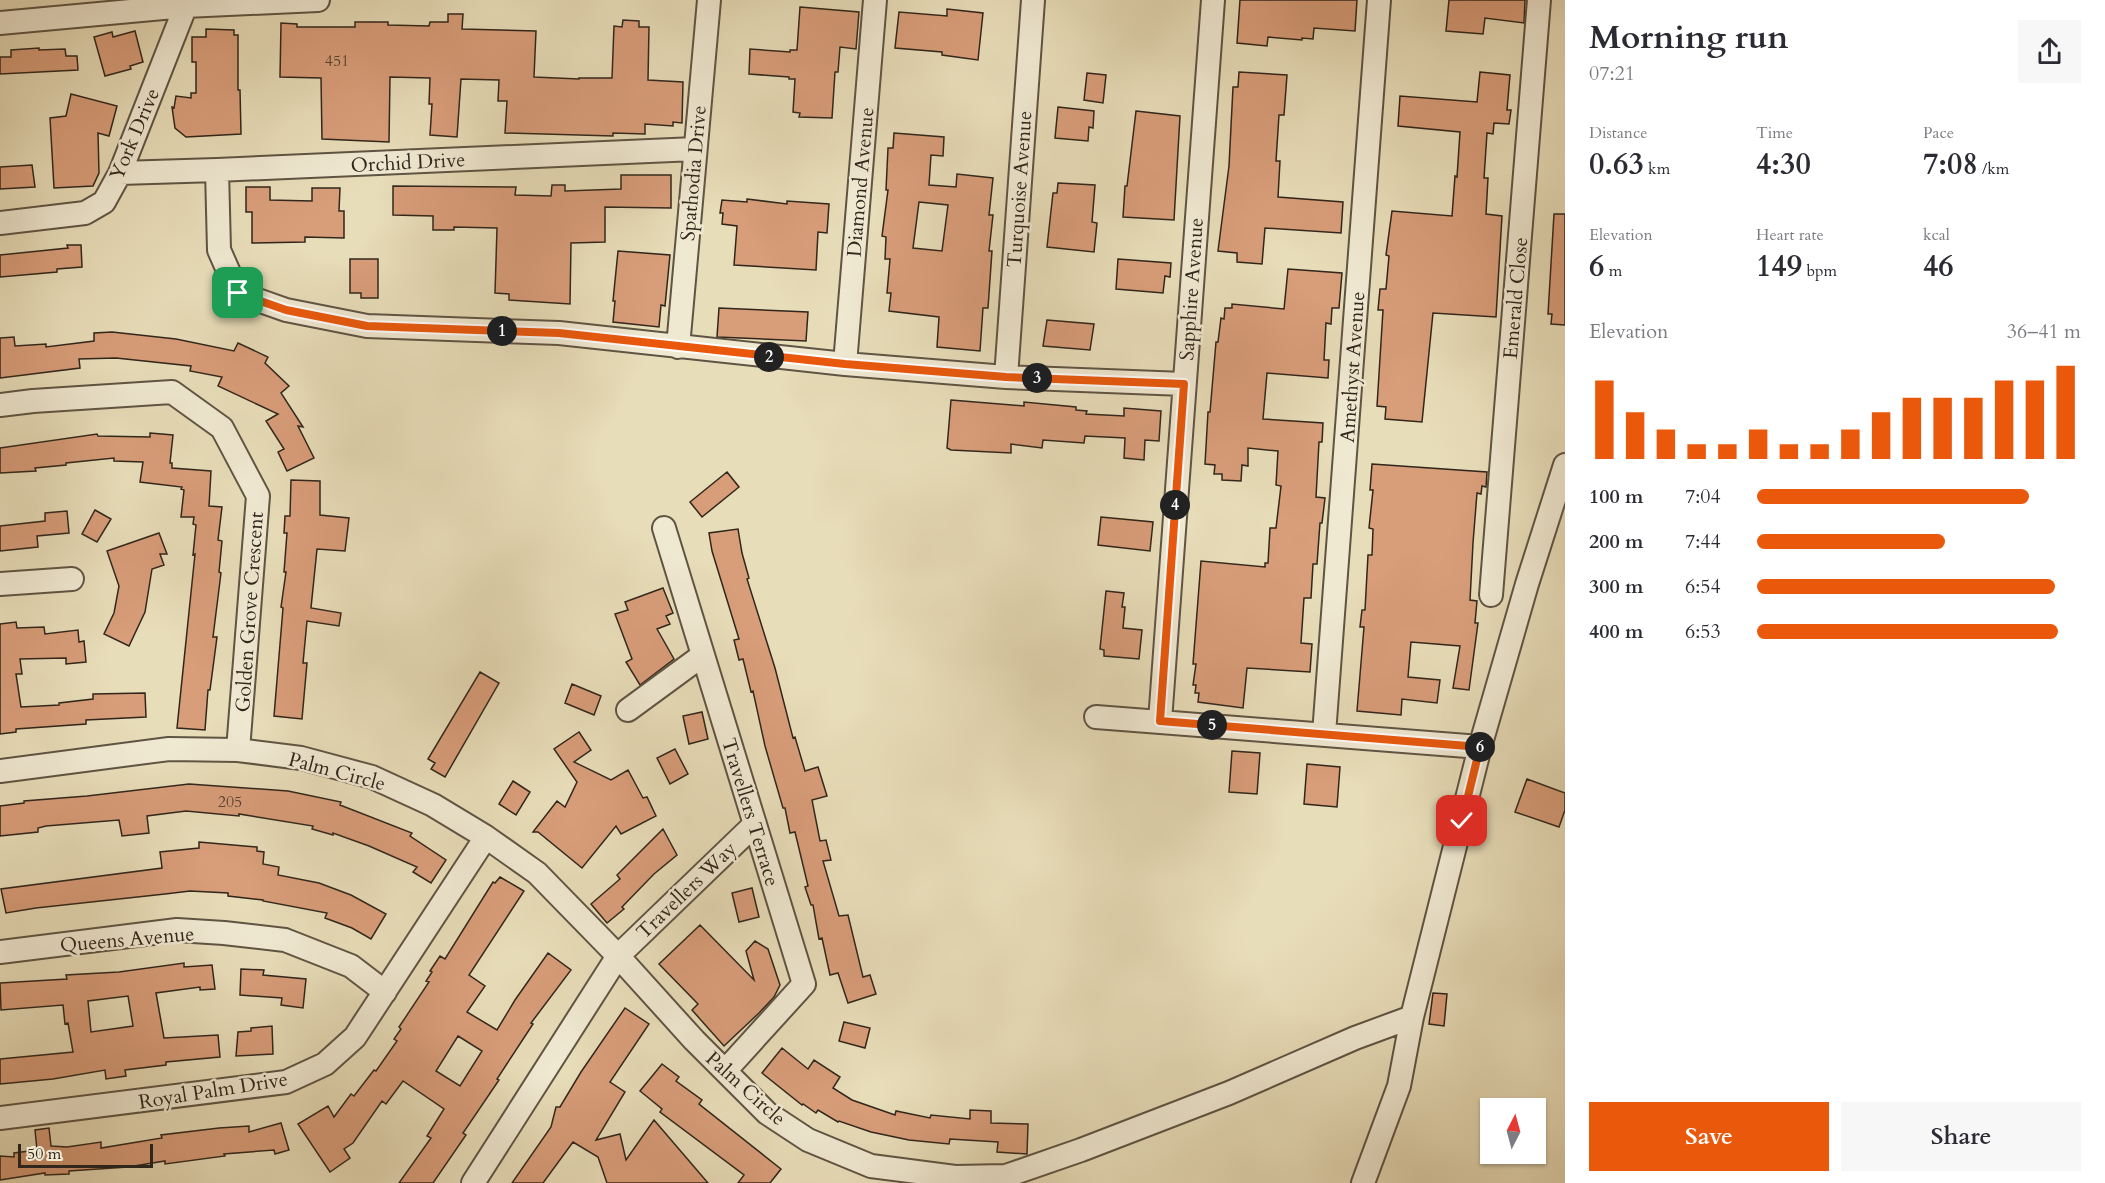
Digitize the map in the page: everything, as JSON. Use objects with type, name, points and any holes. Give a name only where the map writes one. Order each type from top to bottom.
[{"type":"street","points":[[0,23],[186,3],[318,0]]},
{"type":"street","name":"Spathodia Drive","points":[[678,347],[709,0]]},
{"type":"street","name":"Diamond Avenue","points":[[845,364],[875,0]]},
{"type":"street","name":"Turquoise Avenue","points":[[1006,377],[1032,0]]},
{"type":"street","name":"Sapphire Avenue","points":[[1160,721],[1213,0]]},
{"type":"street","name":"Amethyst Avenue","points":[[1324,734],[1379,0]]},
{"type":"street","name":"Emerald Close","points":[[1491,595],[1539,0]]},
{"type":"street","name":"York Drive","points":[[0,223],[85,213],[104,202],[120,172],[186,3]]},
{"type":"street","name":"Orchid Drive","points":[[120,172],[217,170],[695,149]]},
{"type":"street","points":[[217,170],[219,250],[238,293],[286,310],[367,326],[559,333],[845,364],[1006,377],[1184,384]]},
{"type":"street","name":"Golden Grove Crescent","points":[[0,405],[172,392],[222,428],[258,496],[238,750]]},
{"type":"street","points":[[1363,1183],[1399,1086],[1412,1017],[1480,747],[1527,584],[1565,465]]},
{"type":"street","name":"Travellers Terrace","points":[[664,528],[804,984],[725,1071]]},
{"type":"street","points":[[0,584],[72,579]]},
{"type":"street","points":[[628,710],[703,655]]},
{"type":"street","points":[[1096,717],[1480,747]]},
{"type":"street","name":"Palm Circle","points":[[0,771],[169,749],[238,750],[301,758],[372,777],[433,805],[486,837],[537,873],[618,956],[694,1040],[767,1113],[808,1140],[871,1166],[955,1177],[1006,1176],[1229,1093],[1355,1038],[1412,1017]]},
{"type":"street","name":"Travellers Way","points":[[618,956],[755,824]]},
{"type":"street","name":"Royal Palm Drive","points":[[0,1118],[286,1082],[325,1064],[355,1037],[486,837]]},
{"type":"street","name":"Queens Avenue","points":[[0,952],[177,930],[224,933],[285,940],[351,966],[385,992]]},
{"type":"street","points":[[473,1183],[618,956]]},
{"type":"building","points":[[1240,0],[1357,0],[1355,31],[1314,28],[1313,39],[1268,37],[1267,46],[1237,43]]},
{"type":"building","points":[[1449,0],[1525,0],[1524,23],[1485,18],[1483,34],[1446,31]]},
{"type":"building","points":[[800,7],[859,12],[856,49],[840,47],[838,72],[835,72],[832,118],[799,117],[800,113],[793,112],[795,79],[749,74],[750,49],[790,52],[790,50],[797,50]]},
{"type":"building","points":[[947,9],[983,13],[978,60],[942,55],[942,52],[895,48],[899,12],[947,16]]},
{"type":"building","points":[[448,14],[463,14],[462,29],[536,31],[534,77],[579,79],[612,78],[614,26],[622,27],[623,20],[639,21],[639,27],[649,27],[648,80],[683,82],[682,123],[673,122],[673,126],[645,124],[645,134],[613,133],[613,136],[505,133],[507,101],[498,101],[499,80],[461,79],[457,137],[430,135],[432,104],[429,104],[430,78],[390,77],[389,142],[322,139],[321,78],[280,77],[281,23],[297,24],[297,27],[355,27],[355,22],[429,26],[430,22],[448,22]]},
{"type":"building","points":[[206,29],[234,30],[234,35],[238,35],[241,134],[186,137],[175,128],[172,107],[174,108],[176,96],[191,98],[191,93],[196,93],[196,62],[192,62],[192,37],[206,37]]},
{"type":"building","points":[[135,31],[143,62],[130,66],[131,69],[105,76],[94,37],[112,32],[113,37]]},
{"type":"building","points":[[39,48],[39,50],[65,49],[66,56],[77,56],[78,70],[0,74],[0,57],[11,57],[11,50]]},
{"type":"building","points":[[1239,72],[1287,75],[1284,115],[1279,115],[1276,161],[1280,161],[1278,197],[1343,202],[1341,233],[1265,228],[1262,264],[1237,262],[1237,253],[1218,251],[1229,166],[1233,87],[1238,87]]},
{"type":"building","points":[[1480,72],[1510,75],[1507,110],[1511,110],[1509,124],[1494,123],[1493,134],[1487,133],[1484,178],[1488,178],[1486,214],[1502,216],[1496,317],[1433,313],[1422,422],[1385,419],[1386,407],[1377,406],[1383,310],[1378,310],[1380,289],[1386,289],[1389,256],[1386,255],[1392,211],[1452,216],[1460,132],[1398,126],[1400,96],[1477,102]]},
{"type":"building","points":[[1087,73],[1106,75],[1103,103],[1084,100]]},
{"type":"building","points":[[71,94],[117,106],[109,136],[98,133],[99,173],[93,186],[54,188],[50,118],[66,116]]},
{"type":"building","points":[[1058,107],[1094,111],[1093,128],[1089,127],[1088,141],[1055,138]]},
{"type":"building","points":[[1136,111],[1180,116],[1174,220],[1123,217]]},
{"type":"building","points":[[894,133],[944,137],[943,156],[931,155],[929,185],[956,187],[957,174],[993,178],[989,215],[993,215],[989,251],[992,251],[988,308],[983,308],[980,351],[937,347],[939,317],[889,311],[891,293],[887,293],[890,259],[885,259],[886,237],[882,236],[888,190],[886,190],[888,148],[893,148]],"holes":[[[919,202],[948,205],[942,251],[913,248]]]},
{"type":"building","points":[[32,165],[35,187],[0,189],[0,167]]},
{"type":"building","points":[[621,175],[671,175],[671,208],[605,207],[605,242],[571,243],[570,304],[509,300],[509,294],[495,293],[497,228],[454,227],[454,230],[433,230],[433,216],[393,215],[393,186],[516,187],[515,195],[551,196],[552,185],[565,185],[565,191],[621,189]]},
{"type":"building","points":[[1058,183],[1095,185],[1092,222],[1097,223],[1094,252],[1047,247],[1053,193],[1057,193]]},
{"type":"building","points":[[246,187],[270,187],[270,200],[312,201],[312,188],[340,188],[339,211],[344,211],[344,238],[305,237],[305,242],[252,243],[252,212],[246,212]]},
{"type":"building","points":[[747,199],[787,204],[787,201],[829,204],[827,233],[818,232],[816,270],[734,265],[737,226],[722,224],[723,213],[720,213],[722,200],[747,202]]},
{"type":"building","points":[[1554,214],[1565,214],[1565,325],[1551,324],[1552,314],[1548,314]]},
{"type":"building","points":[[67,245],[81,245],[82,267],[57,269],[57,272],[0,277],[0,255],[68,248]]},
{"type":"building","points":[[618,251],[670,255],[665,306],[661,305],[659,327],[613,322]]},
{"type":"building","points":[[350,259],[378,259],[378,298],[361,298],[361,293],[350,293]]},
{"type":"building","points":[[1118,259],[1171,263],[1170,277],[1165,276],[1163,293],[1116,289]]},
{"type":"building","points":[[1288,269],[1342,273],[1339,308],[1332,308],[1331,324],[1326,323],[1324,360],[1329,360],[1328,378],[1267,373],[1263,419],[1323,423],[1322,442],[1319,442],[1316,497],[1325,498],[1322,523],[1320,523],[1317,564],[1313,564],[1311,598],[1304,598],[1301,643],[1312,644],[1310,672],[1247,668],[1243,708],[1198,702],[1199,693],[1195,693],[1196,685],[1193,685],[1196,664],[1193,664],[1201,561],[1265,567],[1265,563],[1268,563],[1270,528],[1276,528],[1281,486],[1276,485],[1278,451],[1248,448],[1248,466],[1242,465],[1241,481],[1222,480],[1222,474],[1214,474],[1215,465],[1205,464],[1216,342],[1218,342],[1221,318],[1224,319],[1225,308],[1232,308],[1232,304],[1284,309]]},
{"type":"building","points":[[719,308],[808,312],[806,341],[717,337]]},
{"type":"building","points":[[1047,320],[1094,324],[1090,350],[1043,346]]},
{"type":"building","points":[[112,332],[176,339],[234,351],[238,343],[268,357],[265,363],[289,386],[281,393],[303,427],[298,426],[314,458],[287,471],[278,452],[284,449],[266,421],[278,414],[218,386],[222,377],[190,371],[191,366],[116,358],[79,359],[80,368],[0,378],[0,338],[14,337],[15,346],[46,344],[46,347],[94,341],[94,333]]},
{"type":"building","points":[[951,400],[1024,406],[1024,402],[1076,407],[1076,410],[1087,411],[1086,414],[1124,416],[1124,408],[1161,411],[1159,441],[1145,440],[1144,460],[1124,458],[1125,438],[1085,436],[1084,443],[1043,440],[1042,448],[1011,444],[1011,453],[951,450],[947,448]]},
{"type":"building","points":[[150,433],[173,435],[170,463],[172,463],[172,468],[211,471],[209,506],[222,507],[218,540],[222,541],[219,572],[221,573],[213,637],[217,637],[210,690],[208,690],[205,730],[177,728],[196,525],[193,524],[194,517],[181,517],[184,490],[181,489],[182,487],[140,482],[143,462],[114,461],[114,458],[35,468],[36,471],[0,473],[0,448],[97,434],[98,436],[150,437]]},
{"type":"building","points":[[1372,464],[1487,472],[1486,487],[1482,486],[1481,494],[1477,493],[1470,600],[1477,601],[1475,623],[1478,623],[1469,690],[1453,688],[1460,646],[1411,642],[1408,677],[1440,680],[1437,703],[1402,699],[1401,715],[1357,711],[1364,627],[1360,627],[1362,610],[1365,610],[1368,555],[1372,555],[1373,529],[1369,528],[1373,490],[1370,490]]},
{"type":"building","points":[[727,472],[739,487],[702,517],[690,502]]},
{"type":"building","points":[[291,480],[320,481],[320,515],[349,518],[345,551],[317,549],[311,608],[341,613],[339,626],[307,621],[303,663],[307,663],[302,719],[274,716],[283,608],[281,607],[286,572],[284,572],[287,533],[284,533],[285,516],[290,516]]},
{"type":"building","points":[[95,510],[111,519],[97,542],[82,534]]},
{"type":"building","points":[[67,511],[69,533],[37,536],[38,547],[0,551],[0,526],[45,521],[45,513]]},
{"type":"building","points":[[1101,517],[1153,522],[1150,551],[1098,545]]},
{"type":"building","points":[[738,529],[749,578],[747,579],[775,668],[793,738],[795,737],[805,771],[818,767],[827,796],[812,800],[820,841],[826,840],[831,860],[823,861],[839,916],[848,915],[863,977],[870,975],[876,994],[848,1003],[838,973],[830,975],[822,938],[819,939],[813,905],[811,905],[805,887],[808,886],[795,832],[790,833],[785,808],[783,808],[765,746],[753,691],[751,692],[743,659],[739,660],[734,640],[739,639],[712,551],[709,533]]},
{"type":"building","points":[[159,533],[167,554],[160,554],[164,565],[152,569],[145,612],[129,646],[104,634],[114,613],[119,586],[107,551]]},
{"type":"building","points":[[663,588],[673,613],[666,616],[670,624],[657,629],[674,659],[640,685],[626,662],[632,659],[615,614],[628,610],[625,602]]},
{"type":"building","points":[[1106,591],[1124,593],[1123,628],[1142,630],[1139,659],[1104,656],[1104,650],[1100,649]]},
{"type":"building","points":[[16,622],[17,628],[44,627],[45,634],[78,630],[79,642],[84,641],[86,662],[66,664],[66,658],[20,659],[22,674],[16,674],[21,707],[59,705],[59,703],[93,699],[93,694],[145,693],[146,717],[86,720],[86,724],[16,729],[16,732],[0,734],[0,624]]},
{"type":"building","points":[[480,672],[499,683],[445,777],[431,769],[435,763],[428,759]]},
{"type":"building","points":[[572,684],[601,696],[594,715],[565,703]]},
{"type":"building","points":[[702,712],[708,739],[689,744],[683,716]]},
{"type":"building","points":[[579,732],[591,750],[574,762],[611,780],[628,770],[643,798],[647,797],[656,816],[621,834],[616,826],[582,868],[538,832],[533,832],[557,801],[565,807],[577,782],[554,749]]},
{"type":"building","points":[[675,749],[688,774],[670,784],[657,758]]},
{"type":"building","points":[[1232,751],[1260,753],[1257,794],[1229,792]]},
{"type":"building","points":[[1307,764],[1340,767],[1337,807],[1304,804]]},
{"type":"building","points":[[1527,779],[1565,793],[1565,810],[1559,827],[1515,812]]},
{"type":"building","points":[[513,781],[530,792],[516,815],[499,804]]},
{"type":"building","points":[[189,784],[288,791],[341,802],[340,805],[412,833],[410,836],[446,860],[431,883],[413,872],[417,867],[369,846],[333,833],[333,835],[312,829],[313,826],[239,814],[239,816],[186,811],[147,816],[149,833],[122,836],[119,820],[46,826],[38,828],[38,832],[0,836],[0,806],[24,803],[24,801]]},
{"type":"building","points":[[663,829],[677,855],[654,874],[622,907],[624,909],[607,923],[591,904],[620,879],[617,875]]},
{"type":"building","points":[[199,842],[257,847],[257,851],[264,852],[263,864],[279,867],[278,875],[319,883],[351,895],[386,914],[371,939],[352,928],[325,918],[327,913],[263,900],[228,896],[228,893],[190,891],[6,913],[1,889],[162,868],[160,852],[199,848]]},
{"type":"building","points":[[500,877],[524,891],[469,975],[485,986],[467,1012],[497,1030],[548,953],[571,970],[531,1023],[533,1024],[497,1079],[499,1080],[463,1133],[466,1135],[433,1183],[399,1183],[431,1138],[427,1136],[444,1109],[403,1081],[386,1104],[382,1101],[353,1143],[344,1149],[350,1158],[330,1172],[298,1124],[328,1106],[334,1117],[351,1094],[354,1096],[374,1070],[376,1071],[397,1041],[394,1039],[401,1029],[399,1027],[429,982],[426,981],[432,972],[430,971],[440,956],[445,959],[493,882],[495,883]],"holes":[[[458,1036],[482,1051],[460,1086],[436,1071]]]},
{"type":"building","points":[[752,888],[759,917],[739,922],[732,893]]},
{"type":"building","points":[[700,925],[754,980],[746,951],[755,941],[768,949],[780,985],[774,997],[724,1046],[692,1010],[698,1004],[659,964]]},
{"type":"building","points":[[184,963],[184,967],[212,965],[215,989],[200,990],[200,987],[156,993],[164,1038],[218,1035],[220,1057],[166,1062],[166,1065],[125,1070],[126,1076],[106,1079],[105,1070],[53,1079],[0,1084],[0,1059],[73,1052],[68,1023],[65,1024],[63,1005],[1,1010],[0,983],[67,979],[66,975],[119,972]],"holes":[[[128,996],[133,1026],[91,1032],[88,1001]]]},
{"type":"building","points":[[241,969],[264,970],[263,975],[306,979],[303,1008],[281,1005],[282,998],[240,995]]},
{"type":"building","points":[[1433,993],[1447,994],[1444,1026],[1429,1024]]},
{"type":"building","points":[[625,1008],[649,1024],[610,1082],[625,1092],[596,1140],[620,1134],[626,1160],[654,1120],[708,1183],[607,1183],[598,1157],[573,1142],[543,1183],[512,1183],[551,1127],[556,1107],[560,1107]]},
{"type":"building","points":[[844,1022],[870,1028],[865,1048],[839,1041]]},
{"type":"building","points":[[272,1026],[273,1054],[236,1056],[238,1032]]},
{"type":"building","points":[[782,1048],[808,1069],[814,1060],[840,1077],[833,1088],[852,1100],[895,1115],[896,1111],[930,1118],[931,1115],[970,1119],[970,1110],[991,1111],[991,1123],[1028,1124],[1027,1154],[997,1152],[998,1142],[950,1139],[949,1144],[909,1140],[838,1122],[818,1110],[816,1113],[802,1105],[762,1073]]},
{"type":"building","points":[[662,1064],[679,1077],[676,1081],[702,1100],[699,1104],[781,1169],[770,1183],[738,1183],[744,1175],[660,1112],[662,1109],[640,1091]]},
{"type":"building","points":[[281,1123],[289,1150],[275,1154],[274,1150],[224,1154],[225,1156],[165,1164],[165,1161],[128,1167],[69,1171],[69,1174],[45,1175],[45,1173],[0,1180],[0,1156],[14,1157],[14,1153],[37,1150],[35,1130],[49,1128],[51,1146],[67,1147],[101,1142],[101,1148],[162,1138],[161,1135],[249,1126],[249,1132]]},
{"type":"route","points":[[238,293],[286,310],[367,326],[559,333],[845,364],[1006,377],[1184,384],[1160,721],[1480,747],[1462,821]]}]
